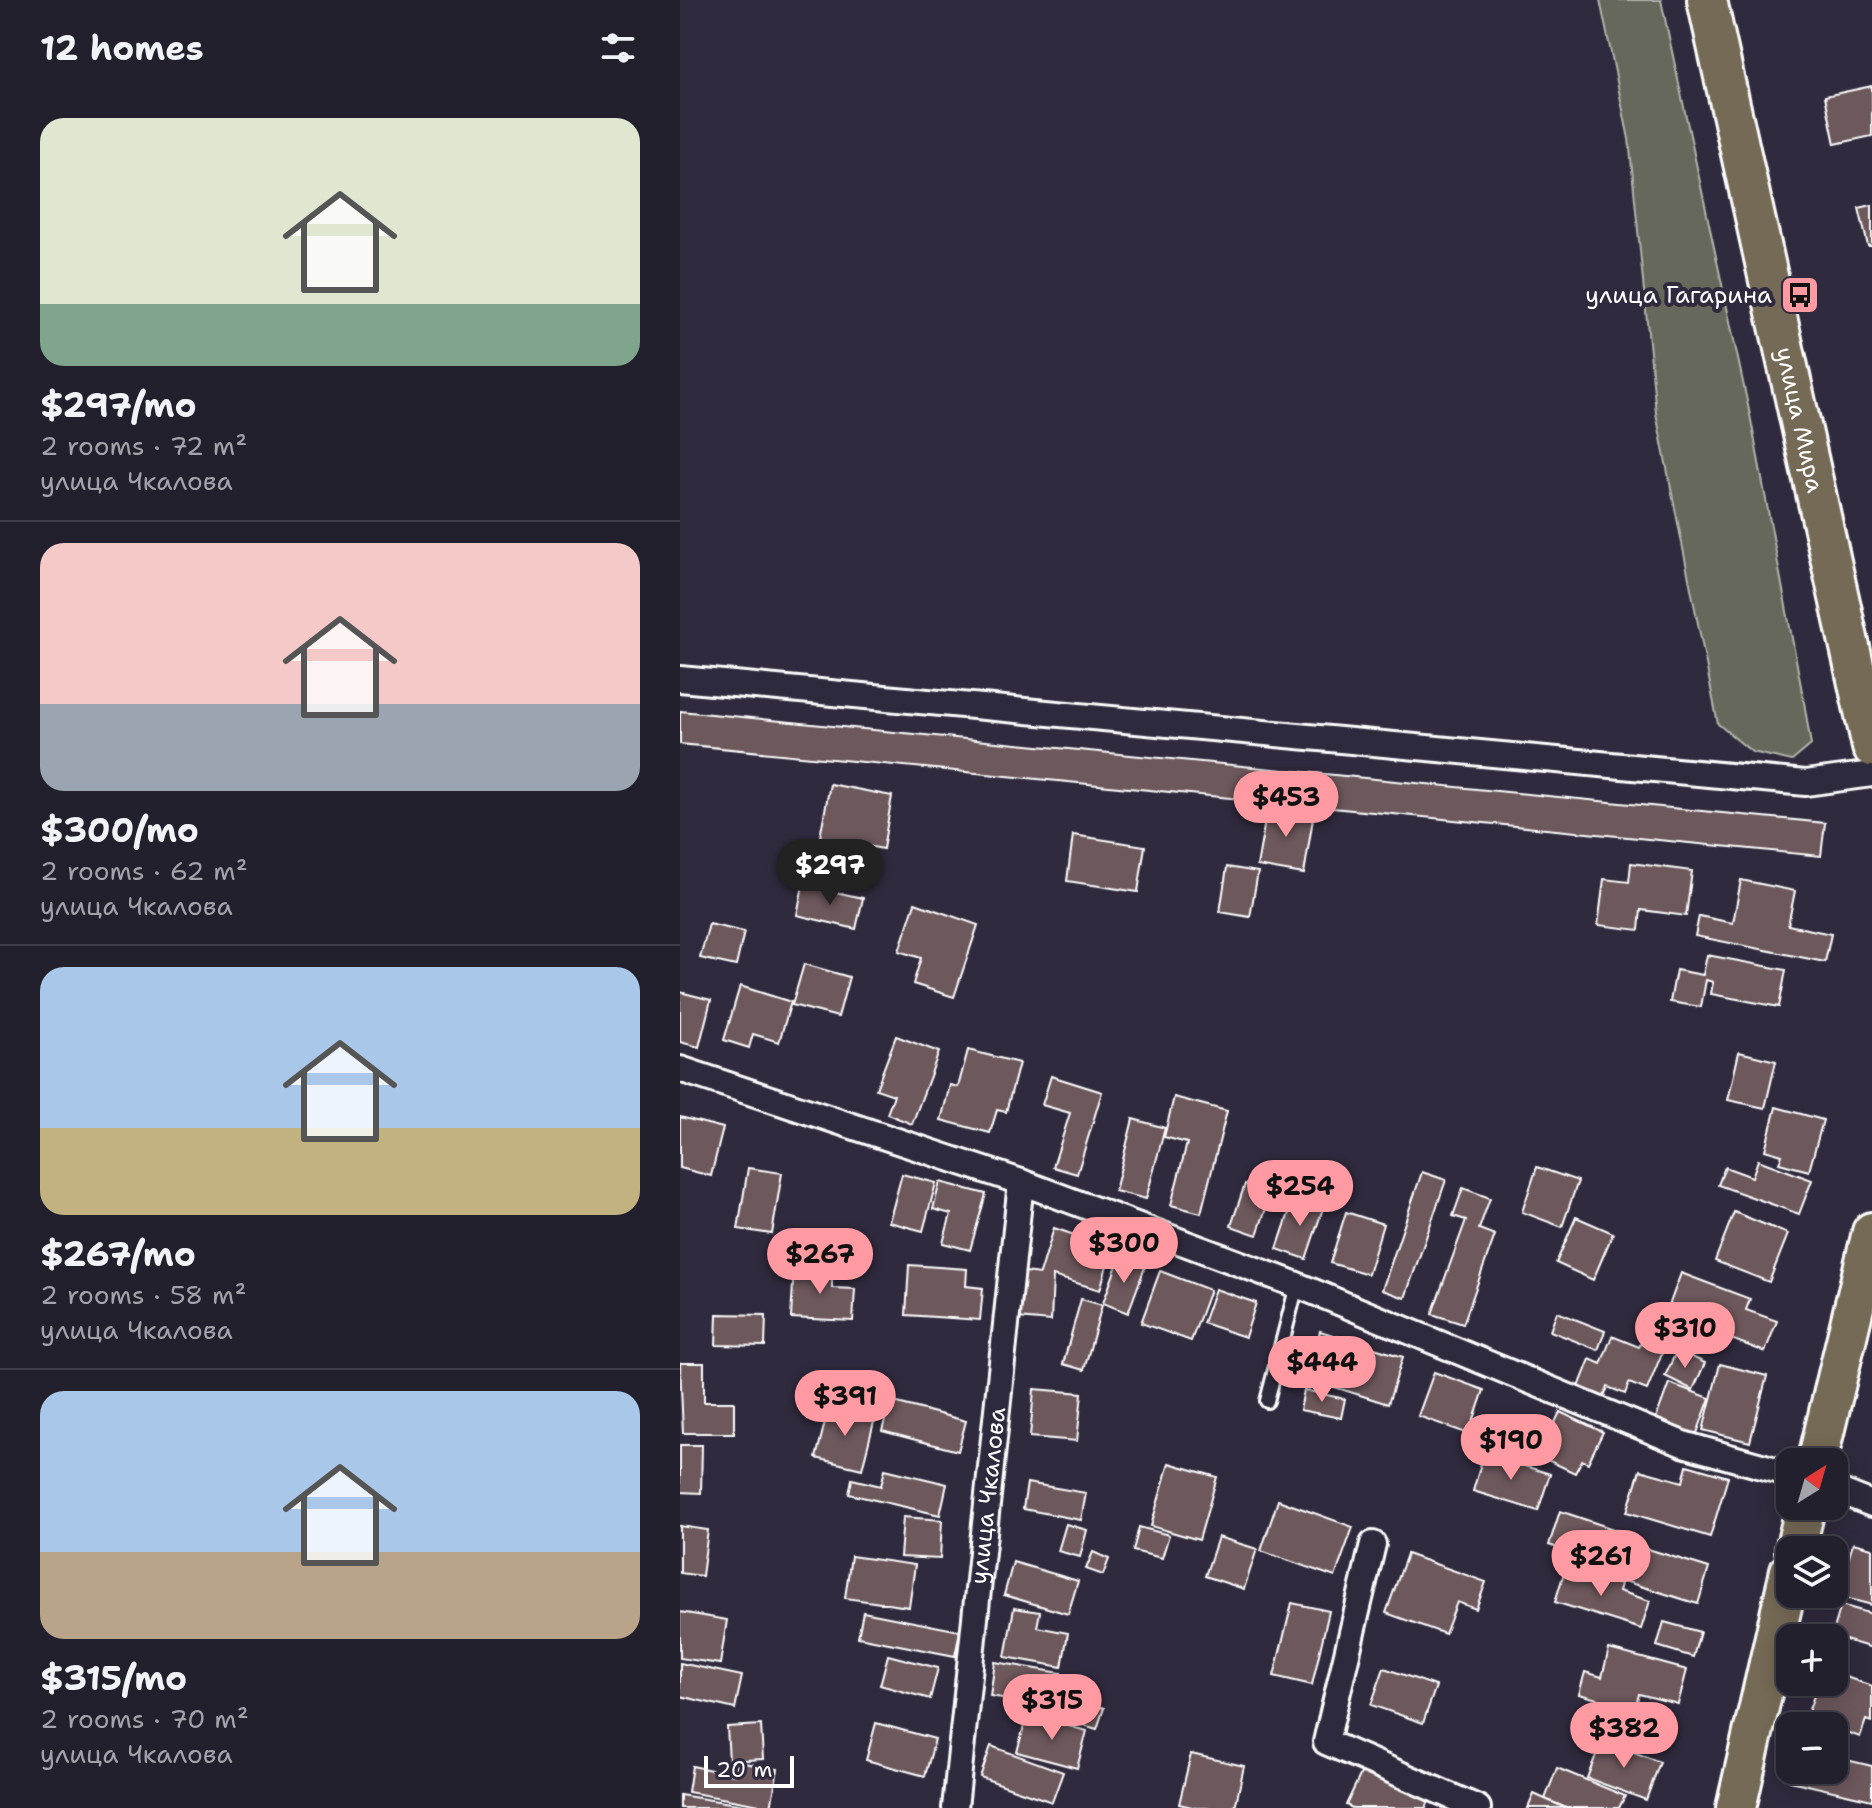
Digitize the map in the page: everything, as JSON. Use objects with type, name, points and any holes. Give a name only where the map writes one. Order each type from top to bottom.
[{"type":"main road","name":"улица Мира","points":[[1707,0],[1863,661],[1872,747]]},
{"type":"main road","points":[[1820,1448],[1872,1232]]},
{"type":"main road","points":[[1736,1808],[1782,1608]]},
{"type":"street","points":[[680,679],[1806,783],[1872,774]]},
{"type":"street","points":[[680,1069],[1021,1182],[1297,1285],[1683,1444],[1776,1470]]},
{"type":"street","name":"улица Чкалова","points":[[955,1808],[1021,1182]]},
{"type":"street","points":[[1848,1495],[1872,1504]]},
{"type":"street","points":[[1373,1544],[1326,1742],[1478,1808]]},
{"type":"lane","points":[[1267,1401],[1297,1285]]},
{"type":"green space","points":[[1600,0],[1661,0],[1750,415],[1804,702],[1811,745],[1792,761],[1752,752],[1718,724],[1656,413],[1629,139]]},
{"type":"building","points":[[1872,86],[1872,136],[1835,144],[1825,96]]},
{"type":"building","points":[[1872,205],[1872,246],[1868,246],[1859,208]]},
{"type":"building","points":[[680,711],[1825,823],[1821,856],[680,744]]},
{"type":"building","points":[[830,784],[892,796],[883,849],[820,837]]},
{"type":"building","points":[[1268,804],[1314,812],[1304,874],[1257,866]]},
{"type":"building","points":[[1073,835],[1145,846],[1138,892],[1067,881]]},
{"type":"building","points":[[1631,863],[1692,871],[1686,916],[1641,910],[1639,930],[1598,925],[1604,879],[1629,882]]},
{"type":"building","points":[[1227,867],[1258,872],[1250,917],[1220,912]]},
{"type":"building","points":[[1741,880],[1795,891],[1788,925],[1831,934],[1825,962],[1695,936],[1699,916],[1733,923]]},
{"type":"building","points":[[803,885],[863,898],[856,929],[797,915]]},
{"type":"building","points":[[915,903],[978,925],[954,997],[913,984],[921,958],[899,951]]},
{"type":"building","points":[[709,924],[744,932],[736,966],[700,958]]},
{"type":"building","points":[[1707,955],[1786,970],[1779,1007],[1711,994],[1713,982],[1706,980],[1701,1007],[1670,1002],[1676,970],[1703,975]]},
{"type":"building","points":[[804,964],[849,977],[838,1017],[792,1005]]},
{"type":"building","points":[[740,986],[791,1002],[779,1042],[753,1034],[749,1048],[724,1040]]},
{"type":"building","points":[[680,992],[711,1000],[699,1047],[680,1042]]},
{"type":"building","points":[[896,1036],[939,1052],[912,1124],[887,1114],[894,1095],[876,1089]]},
{"type":"building","points":[[968,1050],[1019,1063],[1006,1112],[997,1110],[990,1133],[941,1120],[950,1085],[958,1087]]},
{"type":"building","points":[[1739,1052],[1776,1061],[1765,1108],[1728,1100]]},
{"type":"building","points":[[1051,1076],[1102,1092],[1077,1174],[1053,1167],[1070,1113],[1042,1105]]},
{"type":"building","points":[[1174,1097],[1227,1111],[1201,1213],[1171,1205],[1187,1143],[1164,1137]]},
{"type":"building","points":[[1776,1107],[1823,1120],[1809,1171],[1779,1163],[1782,1155],[1765,1150]]},
{"type":"building","points":[[680,1117],[723,1128],[711,1176],[680,1168]]},
{"type":"building","points":[[1133,1119],[1165,1128],[1146,1199],[1115,1191]]},
{"type":"building","points":[[1758,1160],[1812,1180],[1799,1214],[1718,1185],[1725,1167],[1752,1177]]},
{"type":"building","points":[[1537,1167],[1578,1181],[1562,1227],[1522,1212]]},
{"type":"building","points":[[748,1168],[782,1173],[772,1234],[738,1229]]},
{"type":"building","points":[[1422,1172],[1446,1180],[1405,1298],[1382,1290]]},
{"type":"building","points":[[902,1174],[936,1183],[923,1231],[889,1222]]},
{"type":"building","points":[[940,1182],[986,1194],[970,1250],[943,1243],[951,1214],[933,1209]]},
{"type":"building","points":[[1245,1184],[1271,1194],[1257,1235],[1231,1226]]},
{"type":"building","points":[[1463,1188],[1490,1198],[1479,1229],[1495,1235],[1463,1324],[1432,1314],[1466,1220],[1453,1216]]},
{"type":"building","points":[[1294,1198],[1323,1208],[1306,1259],[1277,1249]]},
{"type":"building","points":[[1346,1212],[1383,1224],[1368,1274],[1330,1263]]},
{"type":"building","points":[[1734,1212],[1788,1234],[1769,1282],[1715,1261]]},
{"type":"building","points":[[1576,1217],[1613,1233],[1593,1280],[1556,1263]]},
{"type":"building","points":[[1054,1228],[1112,1248],[1100,1290],[1053,1276],[1051,1321],[1017,1318],[1017,1271],[1040,1274]]},
{"type":"building","points":[[1120,1257],[1145,1267],[1128,1313],[1103,1303]]},
{"type":"building","points":[[909,1265],[967,1269],[966,1286],[983,1288],[980,1320],[906,1315]]},
{"type":"building","points":[[794,1266],[832,1268],[832,1288],[855,1289],[853,1321],[791,1318]]},
{"type":"building","points":[[1160,1271],[1210,1290],[1191,1341],[1141,1323]]},
{"type":"building","points":[[1681,1273],[1750,1299],[1746,1310],[1777,1321],[1765,1352],[1666,1314]]},
{"type":"building","points":[[1215,1289],[1256,1303],[1245,1337],[1203,1323]]},
{"type":"building","points":[[1081,1299],[1102,1305],[1084,1370],[1063,1364]]},
{"type":"building","points":[[1557,1312],[1605,1331],[1598,1350],[1550,1331]]},
{"type":"building","points":[[717,1314],[766,1315],[765,1346],[716,1345]]},
{"type":"building","points":[[1320,1331],[1403,1357],[1388,1404],[1306,1378]]},
{"type":"building","points":[[1645,1334],[1666,1343],[1647,1390],[1629,1383],[1625,1394],[1608,1387],[1604,1397],[1579,1387],[1590,1359],[1601,1364],[1612,1336],[1639,1347]]},
{"type":"building","points":[[1677,1350],[1705,1363],[1693,1390],[1665,1376]]},
{"type":"building","points":[[680,1363],[704,1363],[704,1402],[734,1402],[734,1433],[683,1433]]},
{"type":"building","points":[[1720,1364],[1767,1376],[1750,1442],[1703,1430]]},
{"type":"building","points":[[1434,1372],[1484,1390],[1469,1434],[1418,1416]]},
{"type":"building","points":[[1669,1383],[1710,1398],[1696,1436],[1655,1421]]},
{"type":"building","points":[[1034,1389],[1082,1393],[1077,1441],[1030,1437]]},
{"type":"building","points":[[1304,1390],[1345,1399],[1341,1418],[1300,1410]]},
{"type":"building","points":[[890,1401],[966,1421],[958,1451],[882,1431]]},
{"type":"building","points":[[829,1406],[875,1418],[862,1469],[816,1458]]},
{"type":"building","points":[[1560,1412],[1603,1432],[1588,1463],[1582,1460],[1575,1473],[1526,1450],[1536,1429],[1549,1435]]},
{"type":"building","points":[[680,1445],[702,1445],[701,1493],[680,1492]]},
{"type":"building","points":[[1484,1453],[1550,1474],[1538,1511],[1473,1491]]},
{"type":"building","points":[[1169,1463],[1217,1477],[1199,1540],[1151,1526]]},
{"type":"building","points":[[1687,1465],[1728,1477],[1710,1537],[1627,1512],[1640,1470],[1683,1482]]},
{"type":"building","points":[[885,1469],[947,1484],[940,1515],[849,1494],[852,1479],[881,1486]]},
{"type":"building","points":[[1027,1483],[1086,1493],[1081,1520],[1023,1509]]},
{"type":"building","points":[[1278,1500],[1353,1527],[1335,1577],[1261,1551]]},
{"type":"building","points":[[1560,1511],[1625,1533],[1614,1567],[1549,1545]]},
{"type":"building","points":[[903,1517],[942,1520],[940,1559],[900,1557]]},
{"type":"building","points":[[1066,1524],[1087,1530],[1080,1557],[1058,1551]]},
{"type":"building","points":[[680,1526],[708,1530],[702,1576],[680,1573]]},
{"type":"building","points":[[1139,1527],[1169,1535],[1162,1558],[1133,1551]]},
{"type":"building","points":[[1218,1537],[1257,1549],[1244,1589],[1205,1576]]},
{"type":"building","points":[[1853,1543],[1872,1548],[1872,1605],[1848,1599],[1848,1561]]},
{"type":"building","points":[[1635,1545],[1709,1568],[1698,1604],[1624,1581]]},
{"type":"building","points":[[1093,1552],[1109,1559],[1103,1575],[1086,1569]]},
{"type":"building","points":[[1407,1554],[1486,1582],[1476,1609],[1457,1602],[1445,1634],[1386,1613]]},
{"type":"building","points":[[851,1556],[915,1565],[909,1607],[845,1598]]},
{"type":"building","points":[[1013,1562],[1078,1581],[1068,1614],[1004,1595]]},
{"type":"building","points":[[1566,1566],[1621,1584],[1619,1591],[1650,1601],[1641,1629],[1555,1602]]},
{"type":"building","points":[[1292,1603],[1329,1611],[1312,1685],[1274,1676]]},
{"type":"building","points":[[1848,1607],[1872,1614],[1872,1648],[1848,1641],[1848,1624],[1835,1624],[1840,1608]]},
{"type":"building","points":[[1014,1608],[1040,1612],[1037,1627],[1068,1633],[1062,1667],[1005,1657]]},
{"type":"building","points":[[680,1612],[727,1620],[720,1664],[680,1658]]},
{"type":"building","points":[[863,1612],[960,1631],[955,1656],[858,1637]]},
{"type":"building","points":[[1664,1622],[1700,1632],[1693,1657],[1657,1646]]},
{"type":"building","points":[[1609,1649],[1687,1670],[1678,1704],[1639,1694],[1635,1709],[1579,1694],[1585,1672],[1602,1677]]},
{"type":"building","points":[[888,1655],[938,1668],[930,1699],[880,1685]]},
{"type":"building","points":[[995,1662],[1061,1673],[1055,1707],[990,1696]]},
{"type":"building","points":[[680,1663],[742,1676],[735,1709],[680,1696]]},
{"type":"building","points":[[1384,1668],[1436,1686],[1423,1723],[1371,1705]]},
{"type":"building","points":[[1848,1678],[1872,1686],[1872,1722],[1866,1720],[1860,1737],[1848,1733],[1848,1712],[1808,1712],[1814,1696],[1848,1696]]},
{"type":"building","points":[[1072,1699],[1104,1708],[1097,1729],[1066,1720]]},
{"type":"building","points":[[1027,1715],[1087,1731],[1077,1768],[1017,1752]]},
{"type":"building","points":[[876,1723],[935,1739],[925,1776],[866,1760]]},
{"type":"building","points":[[761,1725],[763,1759],[729,1761],[727,1727]]},
{"type":"building","points":[[1602,1740],[1660,1762],[1646,1800],[1587,1778]]},
{"type":"building","points":[[991,1746],[1063,1772],[1052,1802],[980,1777]]},
{"type":"building","points":[[1191,1754],[1244,1766],[1235,1808],[1196,1808],[1179,1804]]},
{"type":"building","points":[[1848,1760],[1872,1766],[1872,1800],[1803,1784],[1848,1784]]},
{"type":"building","points":[[738,1762],[778,1769],[771,1807],[688,1792],[692,1766],[735,1775]]},
{"type":"building","points":[[1557,1768],[1625,1796],[1619,1808],[1566,1808],[1545,1799]]},
{"type":"building","points":[[1363,1769],[1429,1801],[1426,1808],[1352,1808],[1346,1805]]},
{"type":"building","points":[[1534,1794],[1545,1799],[1566,1808],[1528,1808]]},
{"type":"building","points":[[680,1795],[743,1805],[742,1808],[680,1808]]},
{"type":"place","name":"улица Гагарина","points":[[1800,295]]}]
